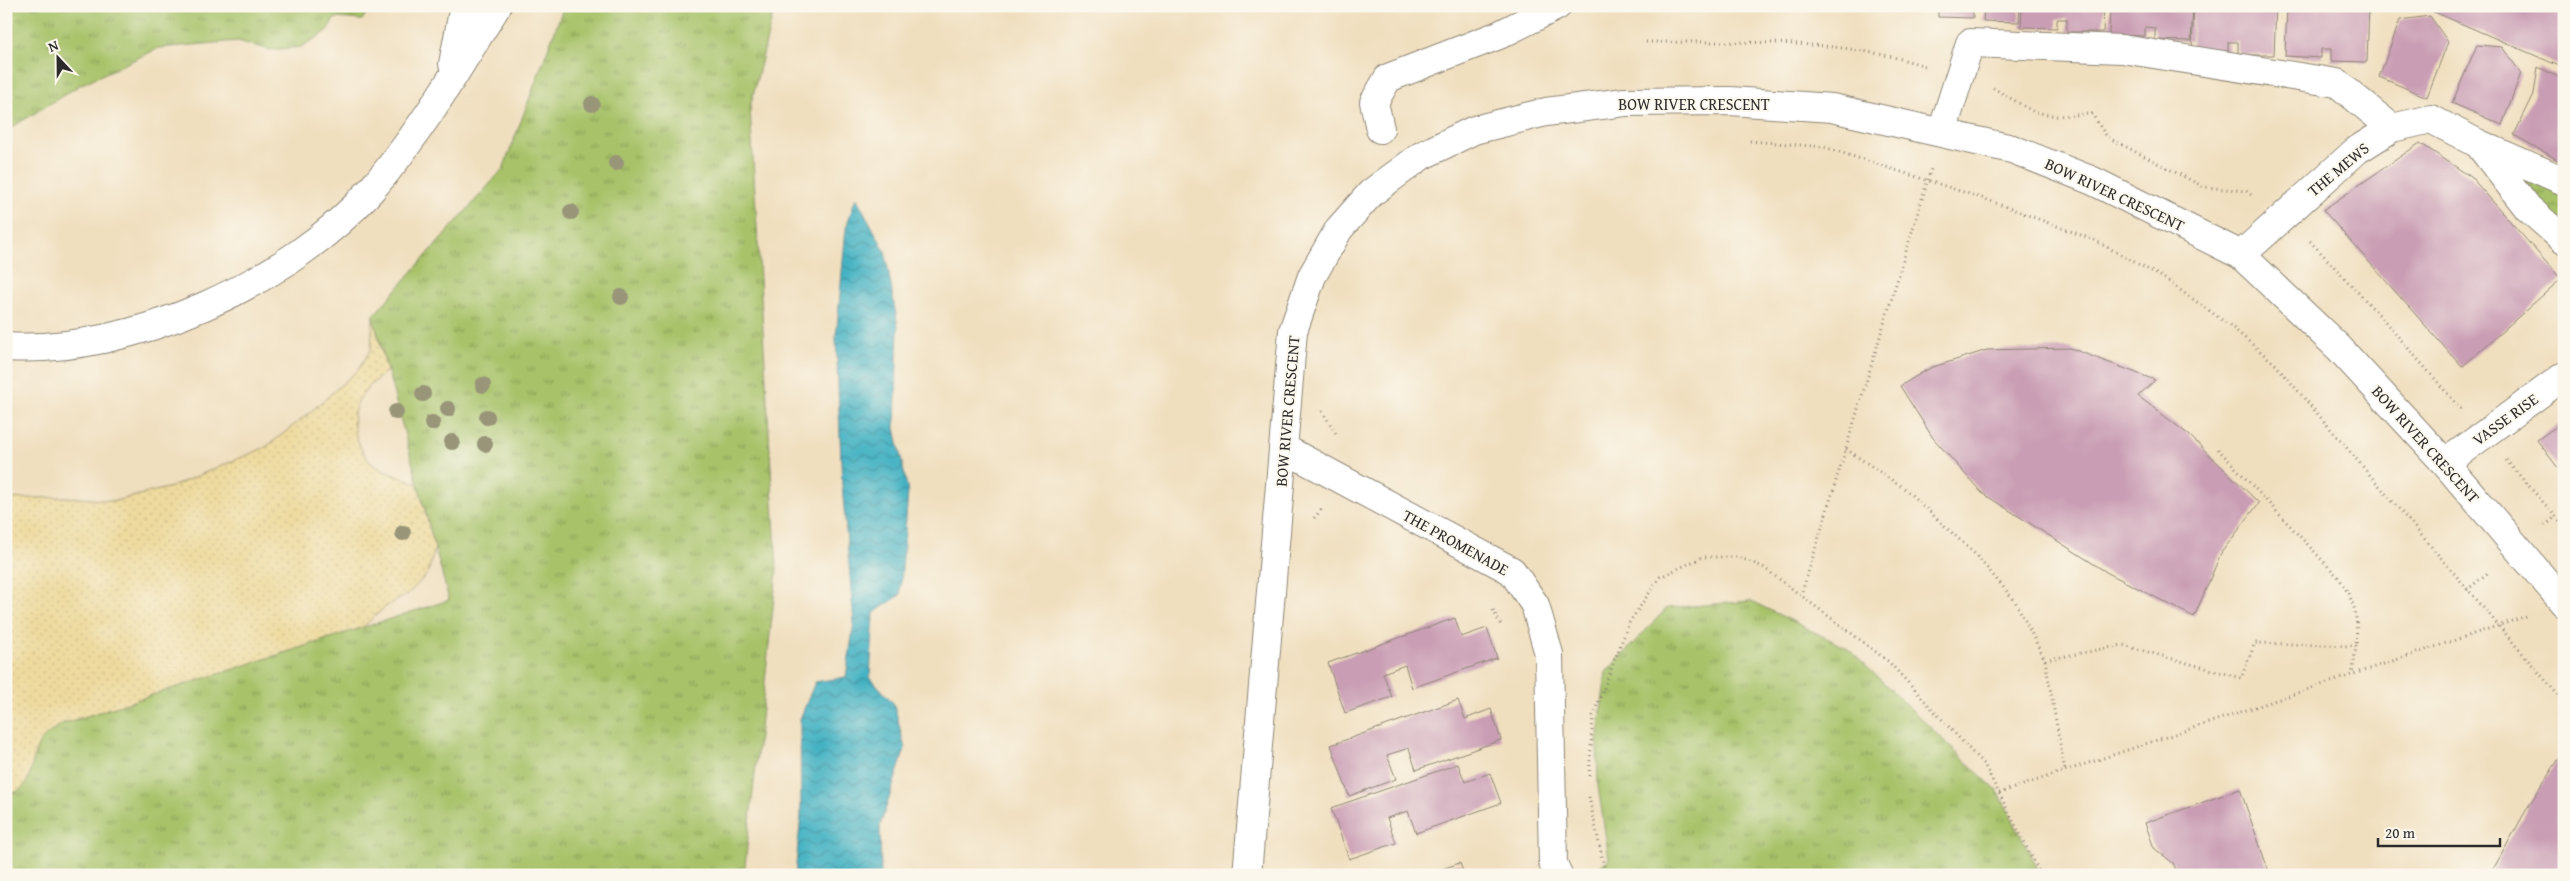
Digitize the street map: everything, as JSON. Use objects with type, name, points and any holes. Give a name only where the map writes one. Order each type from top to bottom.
[{"type":"street","points":[[450,80],[464,6]]},
{"type":"street","points":[[6,348],[27,349],[112,337],[172,319],[244,287],[310,245],[370,191],[411,141],[497,6]]},
{"type":"street","points":[[1380,129],[1374,102],[1388,78],[1500,35],[1557,6]]},
{"type":"street","points":[[1942,132],[1970,43],[2122,49],[2337,83],[2392,128]]},
{"type":"street","name":"BOW RIVER CRESCENT","points":[[1248,875],[1293,331],[1312,276],[1339,229],[1371,193],[1421,156],[1474,130],[1546,112],[1626,102],[1730,101],[1832,108],[1942,132],[2012,150],[2094,181],[2241,255],[2339,348],[2446,463],[2564,603]]},
{"type":"street","name":"THE MEWS","points":[[2241,255],[2357,150],[2392,128],[2431,119],[2477,143],[2564,181]]},
{"type":"street","name":"THE MEWS","points":[[2477,143],[2528,208],[2564,240]]},
{"type":"street","name":"VASSE RISE","points":[[2446,463],[2564,376]]},
{"type":"street","name":"THE PROMENADE","points":[[1283,448],[1512,571],[1535,605],[1549,654],[1553,863],[1558,875]]},
{"type":"path","points":[[1801,596],[1942,132]]},
{"type":"path","points":[[1747,140],[1824,147],[1927,182],[1985,199],[2094,240],[2162,277],[2232,327],[2275,364],[2564,702]]},
{"type":"path","points":[[1312,520],[1334,498],[1340,441],[1320,408]]},
{"type":"path","points":[[1846,449],[1904,489],[1976,555],[2015,601],[2045,660],[2065,771]]},
{"type":"path","points":[[2218,449],[2339,578],[2352,598],[2358,616],[2352,675]]},
{"type":"path","points":[[1589,782],[1592,716],[1629,623],[1660,577],[1703,557],[1738,557],[1763,567],[1888,661],[1985,766],[2041,875]]},
{"type":"path","points":[[1488,603],[1504,632]]},
{"type":"path","points":[[2000,793],[2536,613]]},
{"type":"path","points":[[2045,660],[2123,645],[2240,678],[2255,643],[2356,646]]},
{"type":"path","points":[[1588,792],[1606,875]]},
{"type":"sand","points":[[373,316],[387,371],[364,393],[359,401],[355,409],[355,429],[361,448],[372,464],[385,472],[418,484],[435,548],[428,573],[408,594],[385,607],[362,628],[62,724],[33,765],[32,775],[23,789],[6,797],[6,499],[66,497],[115,501],[171,487],[266,447],[307,415],[358,370],[371,349]]},
{"type":"green space","points":[[6,6],[382,6],[369,9],[362,20],[335,18],[326,32],[301,47],[270,50],[238,41],[159,48],[80,85],[6,131]]},
{"type":"green space","points":[[564,6],[775,6],[750,107],[777,570],[744,875],[6,875],[6,794],[16,792],[27,782],[40,742],[62,724],[449,600],[373,316],[503,169]]},
{"type":"green space","points":[[2477,143],[2564,181],[2564,240]]},
{"type":"green space","points":[[1751,601],[1847,648],[1999,793],[2041,875],[1588,875],[1609,859],[1598,786],[1597,743],[1606,672],[1667,608]]},
{"type":"water","points":[[856,197],[885,251],[898,327],[895,428],[908,492],[900,595],[874,613],[870,677],[894,704],[905,749],[880,826],[881,875],[795,875],[801,814],[800,719],[815,682],[846,677],[854,623],[842,485],[836,338],[846,228]]},
{"type":"building","points":[[1938,6],[2020,6],[2019,22],[1983,21],[1984,9],[1973,9],[1973,18],[1938,17]]},
{"type":"building","points":[[2022,6],[2104,6],[2103,32],[2067,32],[2067,19],[2057,19],[2057,28],[2021,27]]},
{"type":"building","points":[[2110,6],[2193,6],[2191,41],[2155,40],[2155,28],[2145,27],[2145,36],[2109,35]]},
{"type":"building","points":[[2194,6],[2276,6],[2274,55],[2238,55],[2238,42],[2228,42],[2228,51],[2192,50]]},
{"type":"building","points":[[2287,6],[2369,6],[2367,62],[2331,61],[2331,49],[2321,49],[2321,58],[2285,56]]},
{"type":"building","points":[[2420,6],[2564,6],[2564,68],[2467,26]]},
{"type":"building","points":[[2430,16],[2448,42],[2427,97],[2379,77],[2400,20]]},
{"type":"building","points":[[2477,45],[2502,47],[2521,73],[2502,125],[2452,103]]},
{"type":"building","points":[[2538,67],[2564,80],[2564,153],[2560,161],[2514,135],[2534,94]]},
{"type":"building","points":[[2420,143],[2471,177],[2561,279],[2462,367],[2323,210]]},
{"type":"building","points":[[2070,348],[2155,380],[2138,396],[2188,434],[2259,503],[2221,553],[2194,617],[2108,573],[1982,493],[1933,438],[1900,386],[1930,368],[1987,350]]},
{"type":"building","points":[[2564,421],[2564,476],[2537,440]]},
{"type":"building","points":[[1455,618],[1461,637],[1487,628],[1497,658],[1412,688],[1405,665],[1383,673],[1392,697],[1345,713],[1328,663]]},
{"type":"building","points":[[1458,700],[1465,719],[1491,709],[1501,740],[1416,770],[1409,748],[1387,755],[1396,779],[1349,796],[1331,745]]},
{"type":"building","points":[[2562,754],[2564,875],[2490,875],[2529,805]]},
{"type":"building","points":[[1458,764],[1465,782],[1490,773],[1501,803],[1416,833],[1408,811],[1387,818],[1396,843],[1349,859],[1331,808]]},
{"type":"building","points":[[2240,789],[2270,875],[2178,875],[2173,863],[2154,848],[2145,823]]},
{"type":"building","points":[[1460,863],[1464,875],[1427,875],[1427,874]]}]
